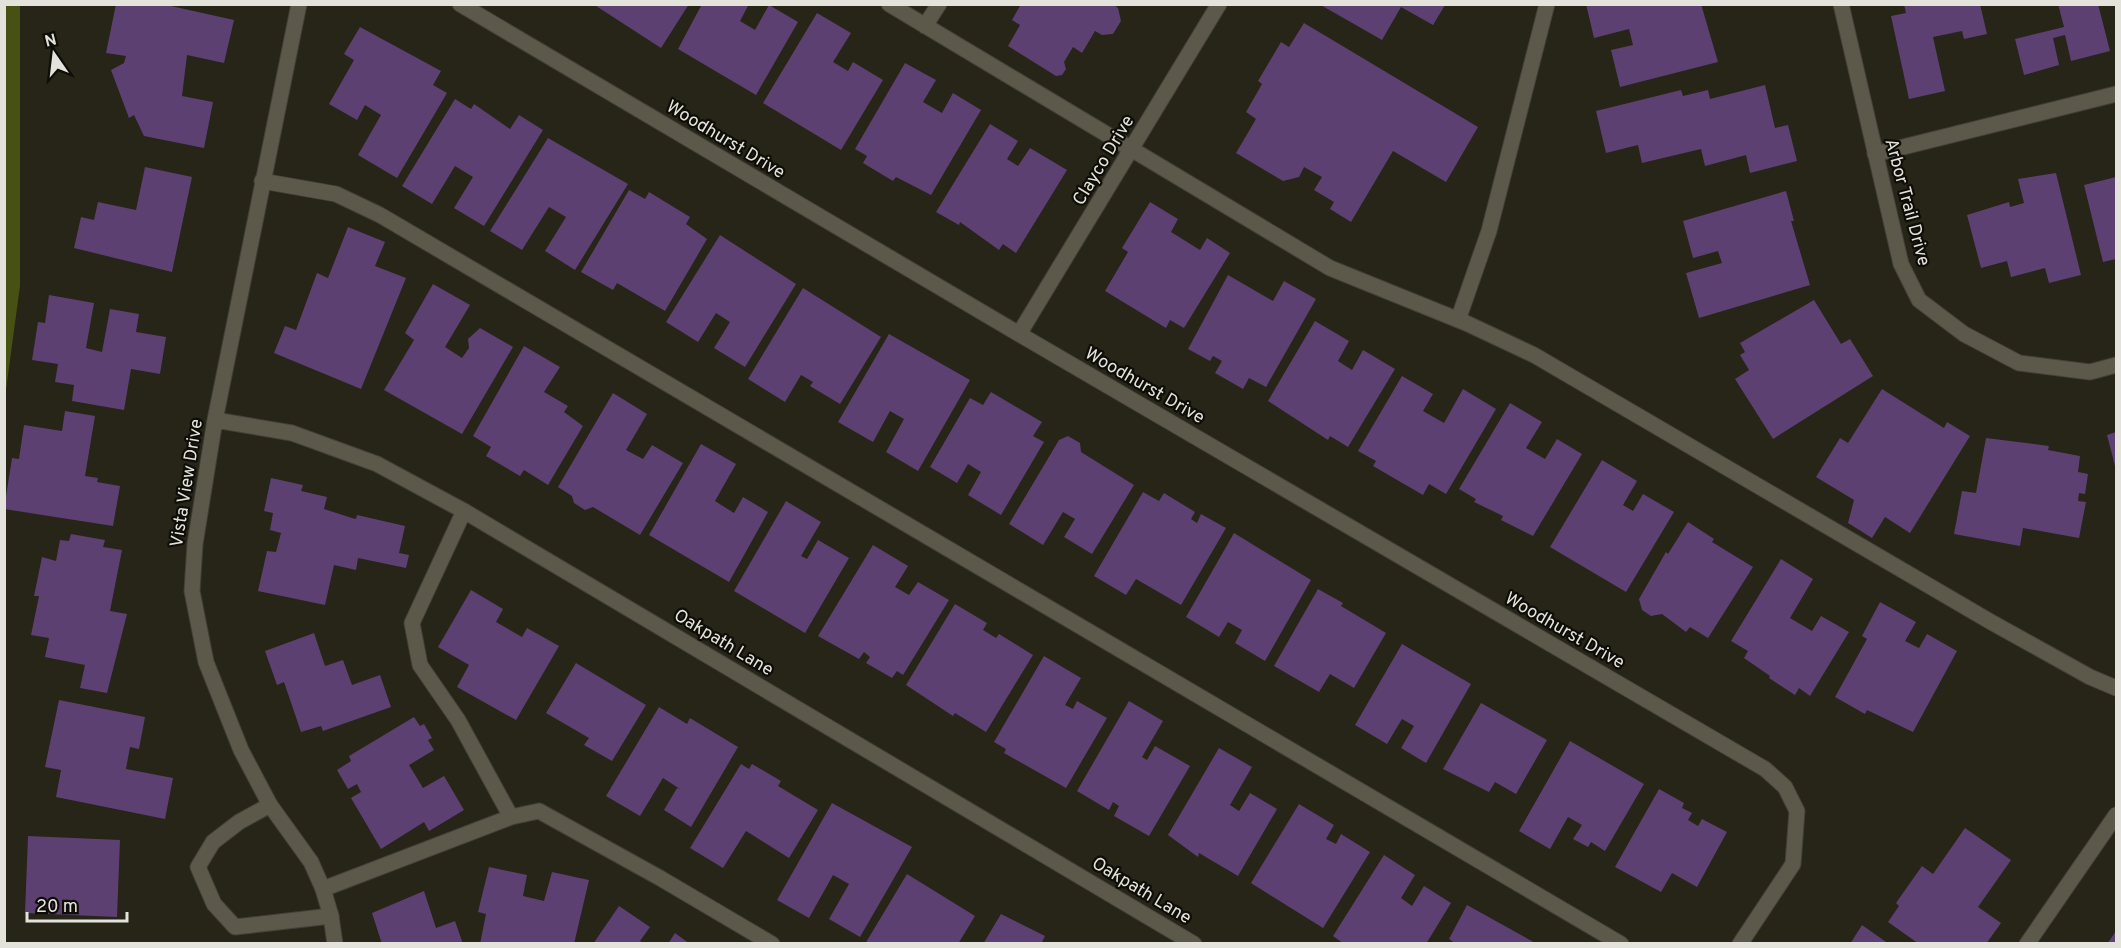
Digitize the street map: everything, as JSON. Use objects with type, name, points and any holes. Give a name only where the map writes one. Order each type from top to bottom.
[{"type":"street","name":"Vista View Drive","points":[[299,4],[215,420],[195,544],[192,591],[206,662],[241,750],[270,805],[311,861],[331,916],[335,944]]},
{"type":"street","name":"Woodhurst Drive","points":[[460,4],[1019,334],[1765,769],[1785,787],[1797,811],[1793,864],[1740,944]]},
{"type":"street","points":[[889,4],[1330,268],[1458,320],[1534,355],[1990,622],[2090,677],[2116,688]]},
{"type":"street","points":[[925,26],[939,4]]},
{"type":"street","name":"Clayco Drive","points":[[1019,334],[1219,4]]},
{"type":"street","points":[[1458,320],[1489,231],[1547,4]]},
{"type":"street","name":"Arbor Trail Drive","points":[[1841,4],[1901,264],[1919,300],[1964,334],[2019,363],[2090,372],[2116,365]]},
{"type":"street","points":[[1875,154],[2116,94]]},
{"type":"street","points":[[262,181],[336,194],[380,215],[1622,944]]},
{"type":"street","name":"Oakpath Lane","points":[[215,420],[292,433],[303,437],[377,464],[465,511],[1194,944]]},
{"type":"street","points":[[465,511],[412,623],[420,665],[458,720],[510,817]]},
{"type":"street","points":[[270,805],[239,822],[213,842],[198,867],[214,904],[235,927],[331,916]]},
{"type":"street","points":[[323,889],[510,817],[539,812],[660,878],[772,944]]},
{"type":"street","points":[[2027,944],[2116,815]]},
{"type":"green space","points":[[4,5],[20,5],[20,286],[5,397]]},
{"type":"building","points":[[116,4],[162,4],[234,20],[224,63],[187,55],[182,96],[213,102],[204,148],[144,136],[134,115],[129,118],[111,70],[124,63],[126,56],[106,53]]},
{"type":"building","points":[[593,4],[689,4],[661,48]]},
{"type":"building","points":[[702,4],[749,4],[740,21],[755,30],[769,5],[798,22],[756,95],[678,49]]},
{"type":"building","points":[[1021,4],[1113,4],[1118,8],[1121,21],[1113,34],[1102,35],[1095,31],[1082,53],[1073,47],[1064,62],[1066,69],[1062,75],[1056,76],[1008,46],[1020,25],[1012,20]]},
{"type":"building","points":[[1319,4],[1445,5],[1433,25],[1401,7],[1382,40]]},
{"type":"building","points":[[1586,4],[1701,4],[1718,62],[1620,87],[1611,50],[1633,45],[1629,29],[1594,38]]},
{"type":"building","points":[[1904,4],[1980,4],[1987,34],[1964,39],[1962,31],[1933,37],[1945,91],[1909,99],[1891,16],[1906,13]]},
{"type":"building","points":[[2058,4],[2098,4],[2110,51],[2071,61],[2065,35],[2053,38],[2059,65],[2024,75],[2015,39],[2064,27]]},
{"type":"building","points":[[817,13],[851,33],[833,62],[848,71],[853,62],[883,80],[841,150],[763,103]]},
{"type":"building","points":[[1304,23],[1478,127],[1446,182],[1393,151],[1351,222],[1330,209],[1334,202],[1314,190],[1322,177],[1304,167],[1299,177],[1283,181],[1236,153],[1256,119],[1246,112],[1262,84],[1258,81],[1281,42],[1289,47]]},
{"type":"building","points":[[360,27],[441,71],[433,85],[447,93],[397,178],[358,155],[381,115],[365,105],[357,120],[329,104],[354,60],[344,54]]},
{"type":"building","points":[[905,63],[936,80],[923,102],[942,113],[953,93],[981,110],[931,195],[896,177],[893,181],[863,163],[867,156],[855,149]]},
{"type":"building","points":[[1765,85],[1775,128],[1788,125],[1797,161],[1750,173],[1746,155],[1705,166],[1701,149],[1642,163],[1638,145],[1606,153],[1596,111],[1681,90],[1683,96],[1708,90],[1710,99]]},
{"type":"building","points":[[455,99],[471,109],[474,104],[510,129],[519,115],[543,130],[484,226],[454,208],[473,177],[455,166],[432,204],[402,186]]},
{"type":"building","points":[[990,124],[1018,141],[1007,159],[1018,166],[1030,148],[1067,170],[1016,253],[1003,244],[999,250],[960,222],[959,225],[936,212]]},
{"type":"building","points":[[548,138],[628,184],[575,270],[545,251],[566,217],[549,207],[522,250],[490,231]]},
{"type":"building","points":[[145,167],[192,177],[172,272],[74,248],[81,217],[94,220],[98,202],[136,210]]},
{"type":"building","points":[[2056,173],[2081,275],[2049,283],[2045,268],[2011,277],[2007,261],[1981,268],[1967,215],[2009,202],[2010,207],[2024,203],[2018,179]]},
{"type":"building","points":[[2116,177],[2116,259],[2103,262],[2084,185]]},
{"type":"building","points":[[629,190],[645,199],[649,192],[690,217],[686,224],[707,239],[665,311],[617,283],[613,290],[581,272]]},
{"type":"building","points":[[1786,191],[1794,221],[1791,221],[1810,285],[1699,318],[1686,273],[1722,263],[1718,251],[1693,258],[1683,221]]},
{"type":"building","points":[[1150,202],[1178,219],[1171,232],[1200,250],[1207,238],[1230,253],[1184,328],[1170,320],[1166,328],[1105,291],[1128,252],[1122,248]]},
{"type":"building","points":[[348,227],[385,242],[375,266],[406,278],[361,389],[274,353],[285,326],[296,330],[317,273],[328,278]]},
{"type":"building","points":[[720,235],[796,284],[745,367],[714,348],[730,322],[716,313],[698,342],[666,322]]},
{"type":"building","points":[[1228,275],[1273,301],[1284,281],[1316,299],[1266,387],[1249,378],[1243,389],[1215,373],[1222,361],[1213,356],[1210,361],[1188,349]]},
{"type":"building","points":[[433,284],[470,305],[445,347],[462,358],[469,348],[468,339],[480,328],[513,347],[462,434],[384,390],[414,340],[405,333]]},
{"type":"building","points":[[803,288],[881,337],[840,404],[810,386],[813,382],[801,375],[785,402],[748,379]]},
{"type":"building","points":[[49,295],[94,303],[86,348],[102,352],[110,309],[139,314],[136,332],[166,337],[160,374],[131,369],[124,410],[72,401],[74,385],[55,382],[58,364],[32,360],[38,322],[45,323]]},
{"type":"building","points":[[1814,300],[1841,344],[1850,339],[1873,376],[1773,439],[1735,379],[1749,370],[1740,355],[1745,352],[1740,343]]},
{"type":"building","points":[[1315,321],[1349,341],[1338,361],[1352,370],[1363,350],[1395,369],[1348,447],[1330,436],[1328,440],[1268,401]]},
{"type":"building","points":[[889,334],[970,380],[918,471],[886,452],[904,419],[890,411],[873,442],[838,422]]},
{"type":"building","points":[[524,346],[560,367],[544,392],[568,406],[564,412],[583,426],[548,485],[524,470],[520,476],[486,456],[491,447],[473,436]]},
{"type":"building","points":[[1402,376],[1433,394],[1423,411],[1444,423],[1463,389],[1496,409],[1446,494],[1429,484],[1423,495],[1373,466],[1376,461],[1358,451]]},
{"type":"building","points":[[1882,389],[1944,428],[1947,422],[1970,436],[1910,533],[1885,517],[1872,538],[1848,523],[1854,500],[1816,477],[1840,438],[1848,443]]},
{"type":"building","points":[[991,392],[1042,422],[1033,436],[1044,442],[1001,515],[968,495],[981,472],[968,464],[957,483],[930,467],[970,398],[983,405]]},
{"type":"building","points":[[613,393],[647,414],[626,450],[643,459],[652,445],[683,463],[640,535],[593,507],[585,510],[574,503],[572,496],[558,487]]},
{"type":"building","points":[[1510,403],[1542,422],[1526,448],[1545,459],[1557,439],[1582,454],[1533,536],[1501,520],[1503,516],[1474,502],[1476,499],[1459,489]]},
{"type":"building","points":[[65,411],[95,416],[85,476],[98,478],[97,482],[120,486],[113,526],[4,509],[12,458],[19,459],[24,425],[62,431]]},
{"type":"building","points":[[2116,432],[2116,470],[2107,435]]},
{"type":"building","points":[[1068,436],[1080,443],[1081,452],[1134,485],[1092,554],[1064,537],[1075,519],[1063,512],[1043,545],[1009,524],[1059,440]]},
{"type":"building","points":[[1986,438],[2049,446],[2048,450],[2080,456],[2078,472],[2088,474],[2085,494],[2079,493],[2078,501],[2086,502],[2079,538],[2023,528],[2020,546],[1954,534],[1962,491],[1976,493]]},
{"type":"building","points":[[701,444],[736,464],[715,501],[734,513],[743,497],[768,512],[729,582],[649,535]]},
{"type":"building","points":[[1602,460],[1637,481],[1623,505],[1633,511],[1643,494],[1674,512],[1626,592],[1550,547]]},
{"type":"building","points":[[271,478],[303,485],[301,491],[327,497],[324,509],[356,519],[357,515],[405,526],[399,553],[409,555],[406,568],[358,558],[356,570],[334,565],[325,605],[258,591],[267,551],[276,552],[281,533],[270,530],[273,513],[264,511]]},
{"type":"building","points":[[1143,492],[1159,501],[1164,493],[1195,512],[1191,519],[1197,523],[1201,514],[1226,528],[1181,605],[1136,579],[1126,595],[1094,576]]},
{"type":"building","points":[[786,501],[821,522],[801,556],[807,559],[818,540],[849,558],[805,633],[734,591]]},
{"type":"building","points":[[1688,522],[1714,539],[1712,542],[1753,567],[1708,638],[1690,627],[1686,632],[1662,614],[1651,616],[1642,610],[1639,599],[1666,552],[1668,554]]},
{"type":"building","points":[[1234,533],[1311,580],[1265,661],[1235,643],[1242,630],[1228,622],[1219,637],[1186,617]]},
{"type":"building","points":[[71,534],[105,540],[103,547],[122,550],[110,611],[127,614],[107,693],[80,688],[85,665],[45,657],[49,638],[31,635],[39,596],[34,596],[42,557],[56,561],[60,540],[69,541]]},
{"type":"building","points":[[873,545],[908,566],[895,587],[909,595],[918,582],[949,600],[903,675],[897,671],[892,678],[866,663],[870,657],[864,652],[859,659],[818,636]]},
{"type":"building","points":[[1781,559],[1813,579],[1790,618],[1812,631],[1821,616],[1849,632],[1810,696],[1799,688],[1795,695],[1769,678],[1770,676],[1744,658],[1748,651],[1731,641]]},
{"type":"building","points":[[1318,589],[1343,603],[1341,606],[1386,633],[1354,688],[1330,674],[1319,692],[1274,666]]},
{"type":"building","points":[[471,590],[503,609],[496,622],[522,637],[527,628],[559,646],[516,720],[457,687],[469,665],[438,647]]},
{"type":"building","points":[[1880,602],[1916,622],[1905,641],[1919,648],[1927,634],[1957,651],[1913,732],[1867,710],[1865,714],[1835,697],[1867,639],[1862,636]]},
{"type":"building","points":[[955,604],[987,623],[983,630],[996,638],[999,634],[1033,655],[986,732],[955,713],[953,716],[906,685]]},
{"type":"building","points":[[314,633],[325,666],[343,660],[352,685],[380,675],[391,707],[323,731],[321,726],[301,732],[284,682],[277,685],[265,651]]},
{"type":"building","points":[[1402,644],[1471,684],[1426,763],[1401,748],[1414,726],[1402,719],[1387,744],[1355,725]]},
{"type":"building","points":[[1044,656],[1081,678],[1065,705],[1073,709],[1077,701],[1107,718],[1066,788],[1004,753],[1006,749],[994,742]]},
{"type":"building","points":[[576,663],[646,705],[612,761],[584,745],[589,738],[546,713]]},
{"type":"building","points":[[59,700],[145,717],[139,749],[130,747],[126,769],[173,778],[165,819],[56,797],[61,770],[45,767]]},
{"type":"building","points":[[1129,701],[1163,721],[1142,757],[1147,760],[1155,746],[1190,766],[1149,836],[1114,816],[1119,806],[1113,802],[1109,810],[1077,791]]},
{"type":"building","points":[[1481,703],[1547,740],[1516,794],[1495,782],[1489,792],[1443,769]]},
{"type":"building","points":[[659,707],[687,724],[690,718],[738,747],[691,827],[664,810],[677,788],[680,789],[663,778],[640,816],[606,796]]},
{"type":"building","points":[[414,717],[420,726],[424,724],[432,738],[428,740],[434,750],[409,765],[423,788],[444,776],[464,810],[429,831],[424,822],[381,849],[351,798],[361,792],[357,784],[348,789],[337,770],[351,761],[349,756]]},
{"type":"building","points":[[1570,741],[1644,784],[1605,851],[1591,842],[1588,847],[1573,839],[1582,825],[1568,817],[1550,849],[1519,831]]},
{"type":"building","points":[[1219,748],[1252,767],[1230,805],[1239,811],[1250,793],[1277,809],[1238,876],[1199,853],[1198,857],[1168,835]]},
{"type":"building","points":[[741,764],[749,769],[752,764],[781,781],[778,786],[818,810],[789,858],[746,831],[723,868],[690,848]]},
{"type":"building","points":[[1659,789],[1684,803],[1682,808],[1692,813],[1688,820],[1698,826],[1702,819],[1727,832],[1697,887],[1672,873],[1661,892],[1615,867]]},
{"type":"building","points":[[832,803],[912,847],[860,937],[829,919],[849,884],[833,875],[809,918],[777,900]]},
{"type":"building","points":[[1299,804],[1334,825],[1326,839],[1336,844],[1341,834],[1370,852],[1323,928],[1251,883]]},
{"type":"building","points":[[1965,828],[2011,860],[1978,907],[2001,923],[1986,944],[1919,944],[1888,922],[1899,906],[1896,903],[1922,866],[1933,874]]},
{"type":"building","points":[[28,836],[120,840],[117,917],[25,913]]},
{"type":"building","points":[[1384,855],[1415,875],[1401,898],[1412,906],[1424,886],[1451,903],[1426,944],[1344,944],[1333,936]]},
{"type":"building","points":[[489,867],[527,875],[523,896],[544,901],[552,872],[589,880],[574,944],[480,944],[486,914],[478,912]]},
{"type":"building","points":[[907,874],[975,916],[958,944],[865,944]]},
{"type":"building","points":[[424,891],[436,928],[455,921],[463,944],[382,944],[372,913]]},
{"type":"building","points":[[1467,905],[1537,944],[1456,944],[1449,939]]},
{"type":"building","points":[[619,906],[650,927],[640,941],[644,944],[593,944]]},
{"type":"building","points":[[1001,914],[1045,936],[1041,944],[983,944]]},
{"type":"building","points":[[1862,925],[1889,944],[1850,944]]},
{"type":"building","points":[[2116,931],[2116,944],[2107,944]]},
{"type":"building","points":[[675,933],[690,944],[668,944]]}]
